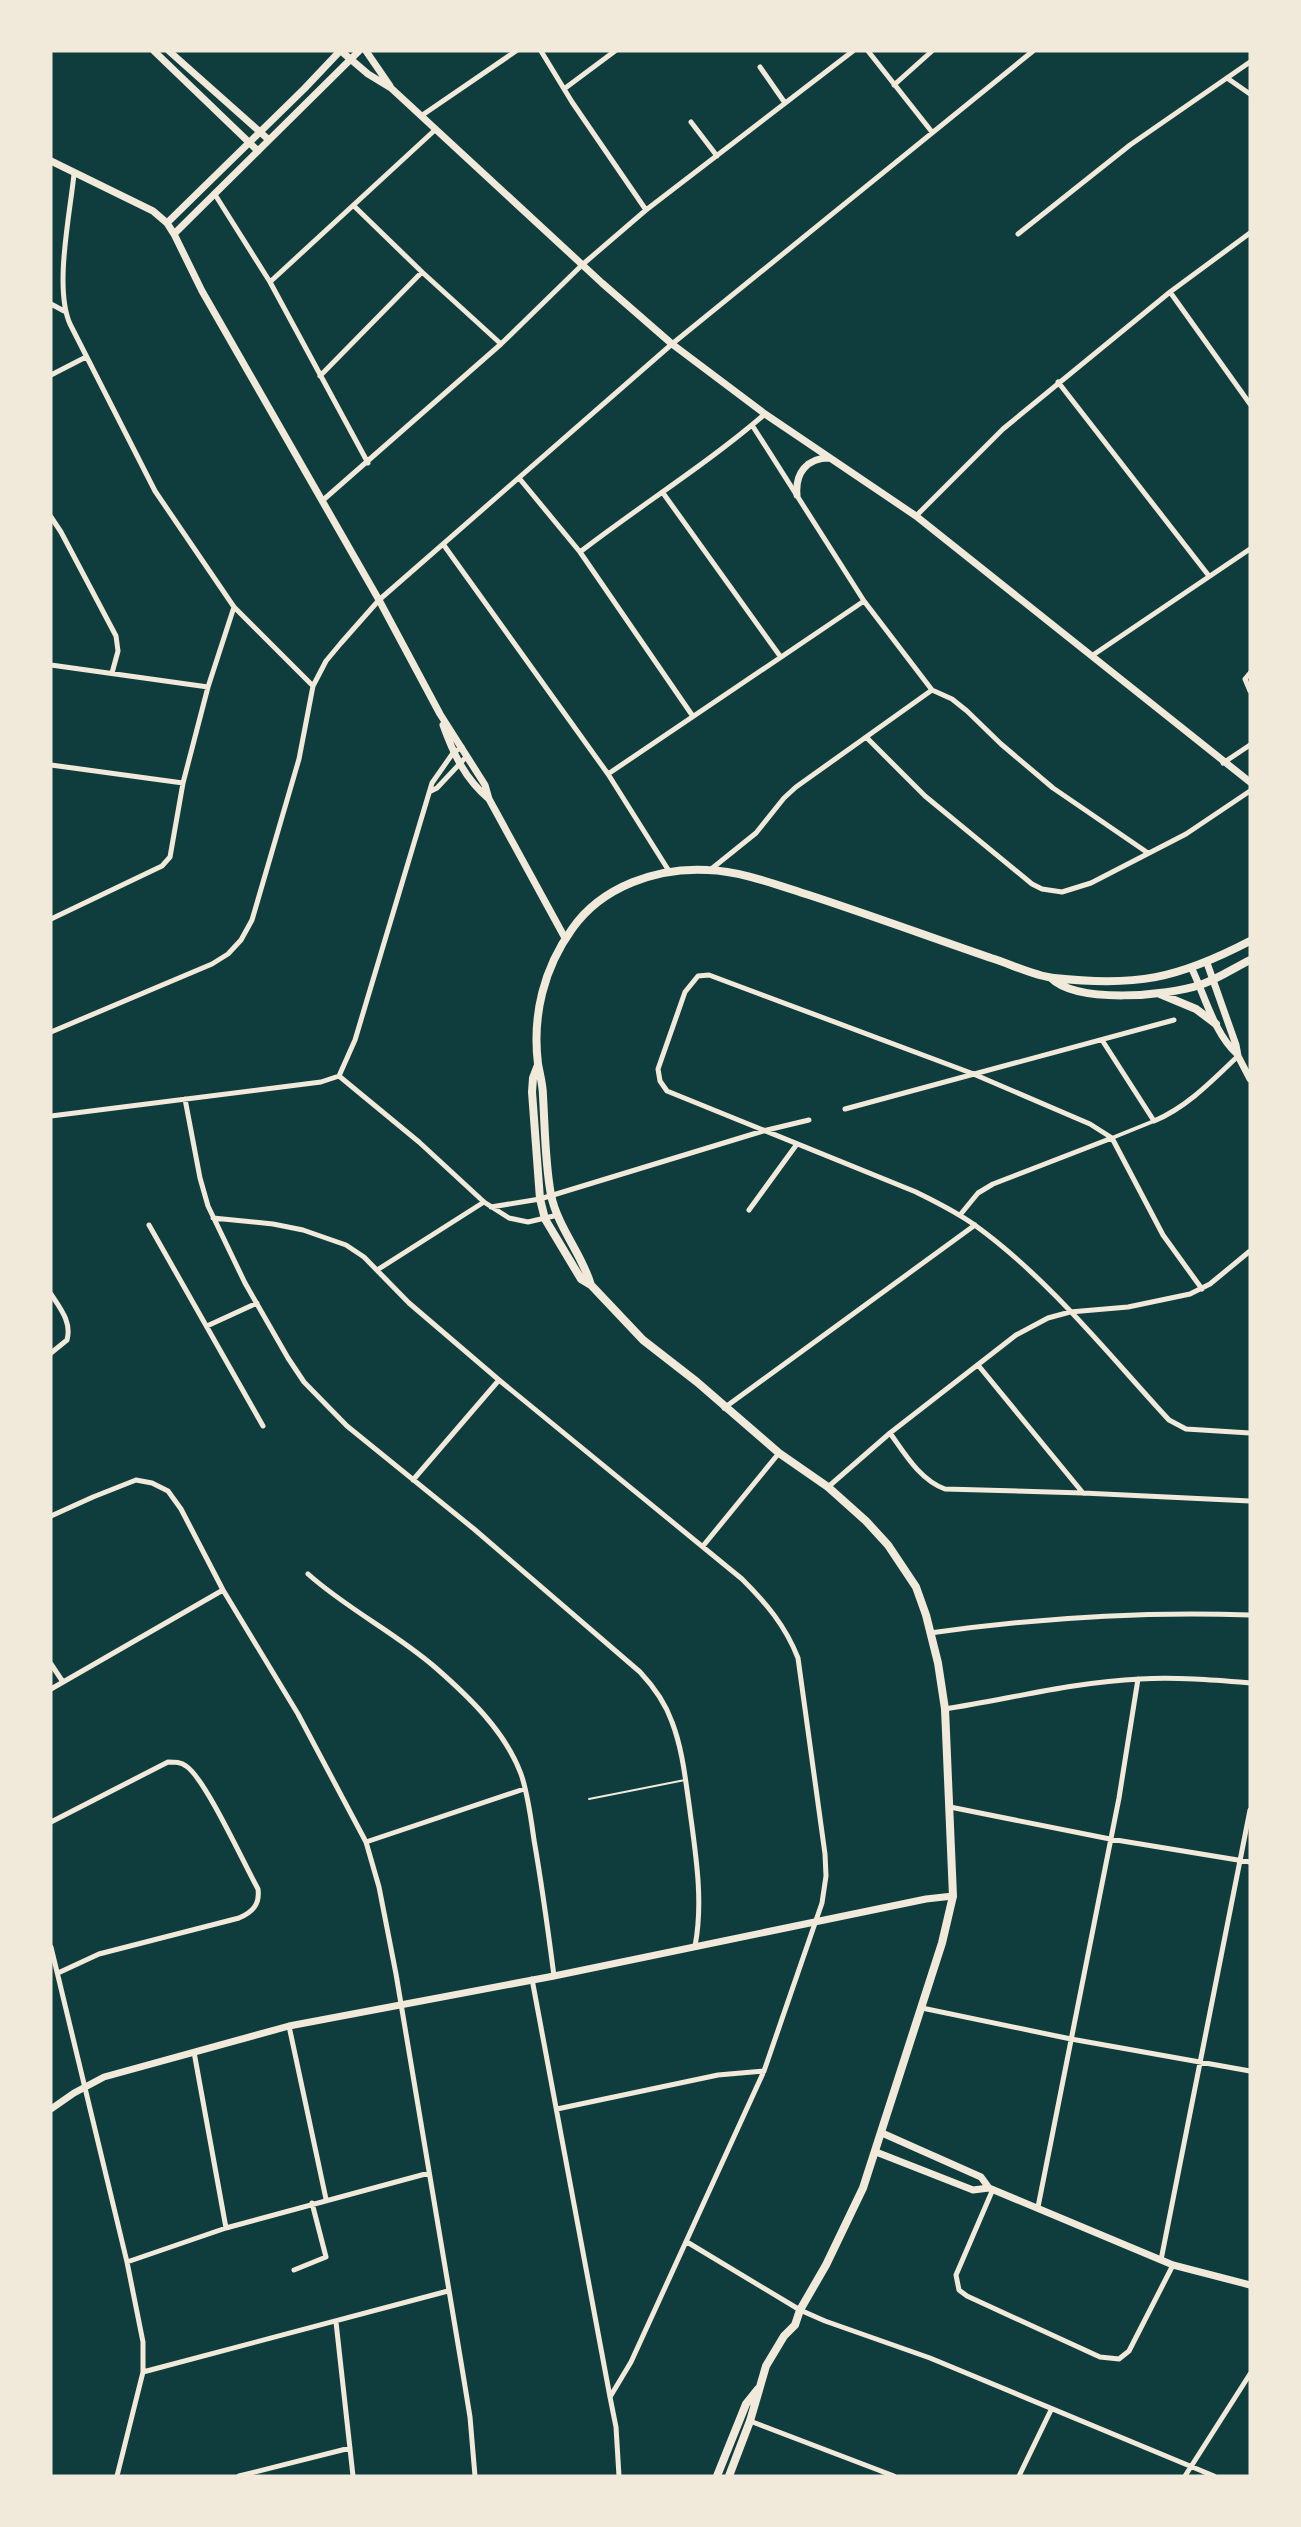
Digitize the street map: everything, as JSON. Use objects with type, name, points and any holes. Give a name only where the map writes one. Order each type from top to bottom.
[{"type":"main road","points":[[591,1286],[588,1275],[563,1230],[551,1196],[537,1038],[541,994],[550,965],[565,938],[578,921],[608,895],[637,880],[669,872],[710,870],[752,878],[795,891],[1051,978],[1121,982],[1143,980],[1192,969],[1250,941]]},
{"type":"main road","points":[[1051,978],[1063,987],[1099,994],[1158,993],[1213,980],[1250,960]]},
{"type":"main road","points":[[1158,993],[1196,1009],[1216,1024]]},
{"type":"main road","points":[[538,1065],[533,1078],[532,1092],[540,1199],[545,1219],[581,1279],[591,1286],[643,1340],[697,1382],[724,1408],[779,1453],[828,1487],[866,1521],[906,1569],[916,1587],[938,1662],[945,1709],[953,1896],[922,2008],[863,2188],[844,2231],[800,2310],[795,2325],[784,2336],[766,2366],[750,2421],[729,2476]]},
{"type":"main road","points":[[717,2476],[746,2404],[758,2389]]},
{"type":"street","points":[[169,51],[269,140]]},
{"type":"street","points":[[166,223],[341,51],[351,61],[391,88],[436,129],[453,148],[672,344],[765,414],[916,516],[1250,782]]},
{"type":"street","points":[[174,234],[359,51]]},
{"type":"street","points":[[366,51],[391,88]]},
{"type":"street","points":[[421,116],[516,51]]},
{"type":"street","points":[[541,51],[646,210]]},
{"type":"street","points":[[564,89],[615,51]]},
{"type":"street","points":[[322,501],[501,344],[582,265],[646,210],[853,51]]},
{"type":"street","points":[[868,51],[932,132]]},
{"type":"street","points":[[894,85],[932,51]]},
{"type":"street","points":[[51,1032],[212,964],[228,954],[241,940],[259,902],[285,814],[299,759],[313,686],[326,661],[379,600],[672,344],[1033,51]]},
{"type":"street","points":[[160,53],[258,151]]},
{"type":"street","points":[[1018,234],[1130,145],[1250,62]]},
{"type":"street","points":[[760,67],[785,103]]},
{"type":"street","points":[[1227,78],[1250,94]]},
{"type":"street","points":[[691,122],[717,156]]},
{"type":"street","points":[[270,282],[436,129]]},
{"type":"street","points":[[51,161],[74,174],[119,192],[153,211],[174,234],[202,291],[379,600],[440,714],[484,785],[489,799],[565,938]]},
{"type":"street","points":[[74,174],[63,278],[64,311],[155,490],[234,607],[313,686]]},
{"type":"street","points":[[214,193],[270,282],[368,463]]},
{"type":"street","points":[[354,206],[501,344]]},
{"type":"street","points":[[916,516],[1003,429],[1058,382],[1170,292],[1250,233]]},
{"type":"street","points":[[320,376],[422,272]]},
{"type":"street","points":[[1170,292],[1250,404]]},
{"type":"street","points":[[51,304],[64,311]]},
{"type":"street","points":[[51,375],[86,357]]},
{"type":"street","points":[[1058,382],[1209,576]]},
{"type":"street","points":[[580,552],[663,493],[765,414]]},
{"type":"street","points":[[752,425],[864,601],[932,690],[952,699],[1053,788],[1148,853]]},
{"type":"street","points":[[797,495],[796,486],[801,471],[814,460],[830,458]]},
{"type":"street","points":[[519,477],[580,552],[692,716]]},
{"type":"street","points":[[663,493],[780,656]]},
{"type":"street","points":[[51,517],[62,532],[116,636],[118,651],[112,673]]},
{"type":"street","points":[[443,544],[608,774],[669,872]]},
{"type":"street","points":[[1093,655],[1250,549]]},
{"type":"street","points":[[608,774],[864,601]]},
{"type":"street","points":[[51,919],[167,862],[172,852],[183,783],[208,687],[234,607]]},
{"type":"street","points":[[51,665],[208,687]]},
{"type":"street","points":[[1250,673],[1245,679],[1250,691]]},
{"type":"street","points":[[710,870],[756,833],[784,798],[796,787],[932,690]]},
{"type":"street","points":[[440,714],[453,753],[478,790],[489,799]]},
{"type":"street","points":[[867,738],[925,796],[1032,884],[1052,892],[1072,890],[1118,870],[1186,834],[1250,791]]},
{"type":"street","points":[[1223,762],[1250,745]]},
{"type":"street","points":[[51,1116],[321,1082],[339,1076],[355,1040],[432,783],[453,753],[462,747]]},
{"type":"street","points":[[431,791],[437,788],[466,756]]},
{"type":"street","points":[[51,765],[183,783]]},
{"type":"street","points":[[1207,963],[1236,1045],[1237,1055]]},
{"type":"street","points":[[1192,969],[1216,1024],[1250,1079]]},
{"type":"street","points":[[1202,1289],[1163,1235],[1112,1138],[1076,1116],[971,1073],[703,974],[695,979],[685,992],[658,1069],[658,1076],[671,1095],[916,1192],[960,1215],[1028,1269],[1169,1420],[1178,1426],[1250,1433]]},
{"type":"street","points":[[845,1108],[1174,1020]]},
{"type":"street","points":[[1102,1040],[1154,1121]]},
{"type":"street","points":[[960,1215],[978,1193],[993,1184],[1176,1111],[1237,1055]]},
{"type":"street","points":[[339,1076],[419,1142],[484,1202],[515,1221],[535,1221],[558,1215]]},
{"type":"street","points":[[185,1099],[200,1178],[213,1218],[257,1304],[288,1358],[315,1395],[347,1426],[640,1672],[658,1694],[672,1722],[681,1751],[696,1857],[699,1922],[695,1946]]},
{"type":"street","points":[[491,1206],[540,1199],[762,1131],[809,1120]]},
{"type":"street","points":[[749,1210],[797,1144]]},
{"type":"street","points":[[377,1270],[484,1202]]},
{"type":"street","points":[[213,1218],[273,1224],[314,1234],[355,1251],[409,1303],[499,1380],[703,1546],[769,1606],[789,1634],[798,1658],[825,1854],[826,1876],[817,1920],[764,2071],[631,2362],[610,2397]]},
{"type":"street","points":[[149,1225],[263,1426]]},
{"type":"street","points":[[724,1408],[975,1225]]},
{"type":"street","points":[[828,1487],[890,1432],[1032,1326],[1048,1318],[1070,1312],[1128,1307],[1190,1294],[1202,1289],[1250,1251]]},
{"type":"street","points":[[51,1293],[66,1318],[69,1331],[67,1340],[51,1353]]},
{"type":"street","points":[[207,1326],[257,1304]]},
{"type":"street","points":[[978,1365],[1083,1493]]},
{"type":"street","points":[[413,1480],[499,1380]]},
{"type":"street","points":[[890,1432],[921,1473],[933,1484],[945,1489],[1250,1501]]},
{"type":"street","points":[[703,1546],[779,1453]]},
{"type":"street","points":[[51,1516],[136,1480],[161,1486],[168,1491],[181,1509],[223,1590],[298,1714],[366,1842],[379,1887],[401,2005],[470,2417],[475,2476]]},
{"type":"street","points":[[308,1574],[326,1590],[364,1614],[426,1660],[478,1708],[504,1742],[521,1774],[544,1896],[554,1976]]},
{"type":"street","points":[[51,1689],[223,1590]]},
{"type":"street","points":[[930,1633],[1014,1621],[1076,1616],[1149,1613],[1250,1615]]},
{"type":"street","points":[[51,1664],[63,1682]]},
{"type":"street","points":[[945,1709],[1066,1688],[1138,1679],[1192,1678],[1250,1683]]},
{"type":"street","points":[[1038,2207],[1110,1839],[1138,1679]]},
{"type":"street","points":[[51,1822],[168,1762],[179,1762],[189,1768],[202,1788],[258,1888],[255,1908],[239,1918],[99,1954],[58,1972]]},
{"type":"street","points":[[366,1842],[524,1790]]},
{"type":"street","points":[[950,1807],[1110,1839],[1250,1862]]},
{"type":"street","points":[[1161,2260],[1250,1810]]},
{"type":"street","points":[[51,2109],[104,2077],[289,2026],[554,1976],[817,1920],[953,1896]]},
{"type":"street","points":[[51,1947],[127,2262],[143,2342],[143,2372],[117,2476]]},
{"type":"street","points":[[532,1979],[616,2427],[618,2476]]},
{"type":"street","points":[[922,2008],[1071,2039],[1250,2071]]},
{"type":"street","points":[[289,2026],[326,2199]]},
{"type":"street","points":[[194,2052],[226,2228]]},
{"type":"street","points":[[557,2109],[718,2075],[764,2071]]},
{"type":"street","points":[[882,2133],[981,2177],[991,2189]]},
{"type":"street","points":[[876,2152],[973,2190],[991,2189],[1173,2265],[1250,2285]]},
{"type":"street","points":[[127,2262],[226,2228],[326,2199],[429,2173]]},
{"type":"street","points":[[991,2189],[956,2275],[959,2290],[967,2296],[1100,2357],[1119,2359],[1129,2351],[1173,2265]]},
{"type":"street","points":[[294,2270],[326,2257],[312,2203]]},
{"type":"street","points":[[687,2242],[800,2310],[836,2326],[930,2358],[1214,2476]]},
{"type":"street","points":[[143,2372],[448,2291]]},
{"type":"street","points":[[336,2322],[353,2476]]},
{"type":"street","points":[[1185,2476],[1250,2374]]},
{"type":"street","points":[[1020,2476],[1051,2410]]},
{"type":"street","points":[[750,2421],[894,2476]]},
{"type":"street","points":[[239,2476],[350,2448]]},
{"type":"lane","points":[[588,1799],[685,1780]]}]
